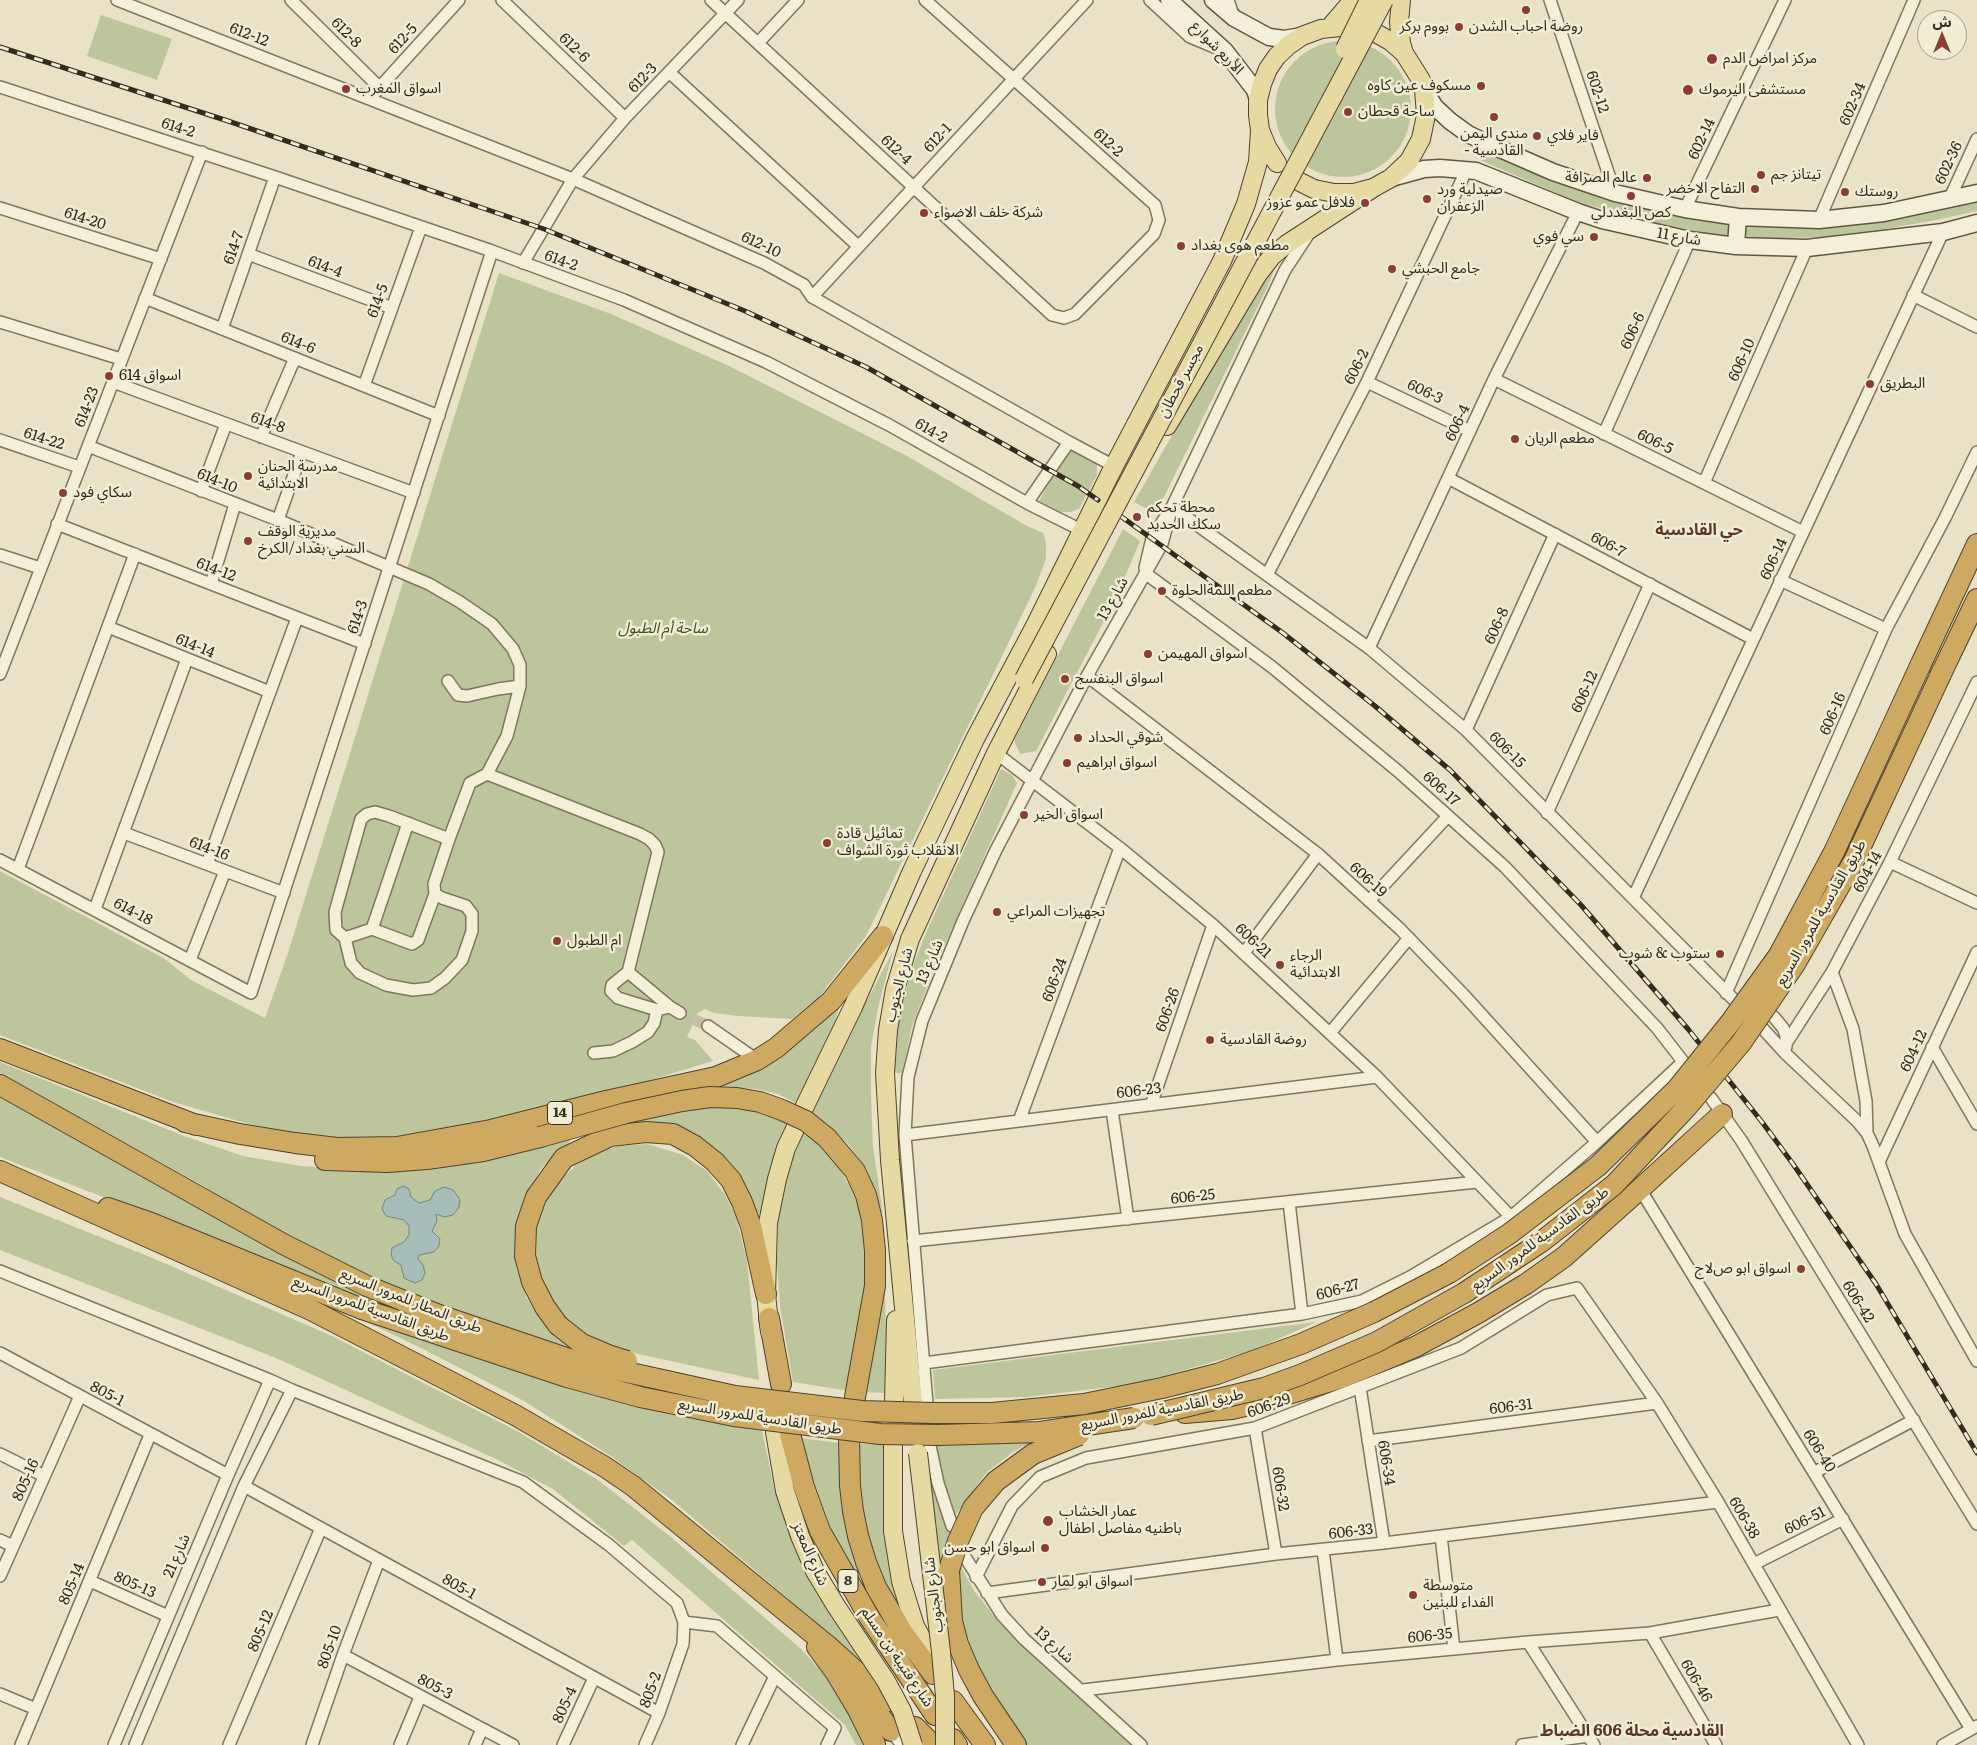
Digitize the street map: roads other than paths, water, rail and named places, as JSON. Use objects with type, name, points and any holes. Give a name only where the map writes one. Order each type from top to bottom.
[{"type":"highway","name":"طريق القادسية للمرور السريع","points":[[801,1404],[862,1411],[992,1413],[1084,1404],[1162,1388],[1217,1374],[1301,1344],[1374,1312],[1449,1273],[1533,1217],[1598,1166],[1677,1089],[1730,1023],[1779,955],[1834,852],[1977,544]]},
{"type":"highway","name":"طريق القادسية للمرور السريع","points":[[0,1170],[151,1223],[362,1309],[567,1377],[640,1397],[734,1416],[880,1434],[938,1435],[1040,1432],[1142,1416],[1264,1388],[1300,1375],[1377,1342],[1472,1288],[1541,1242],[1614,1185],[1687,1107],[1741,1043],[1796,964],[1854,859],[1977,599]]},
{"type":"highway","name":"14","points":[[185,1122],[240,1134],[337,1148],[397,1147],[491,1130],[606,1101],[716,1077],[757,1060],[776,1048],[831,1001],[882,936]]},
{"type":"highway","name":"14","points":[[0,1049],[185,1122],[293,1156],[336,1162],[427,1159],[483,1151],[626,1113],[710,1097],[737,1098],[760,1102],[782,1110],[806,1121],[827,1138],[855,1172],[866,1195],[872,1220],[875,1286],[855,1397]]},
{"type":"highway","name":"طريق المطار للمرور السريع","points":[[0,1086],[268,1235],[367,1286],[448,1318],[572,1360],[735,1396],[801,1404]]},
{"type":"highway","points":[[935,1661],[949,1570],[958,1541],[973,1508],[996,1481],[1033,1454],[1073,1436],[1142,1416],[1232,1409],[1262,1402],[1341,1378],[1415,1347],[1526,1284],[1564,1257],[1640,1189],[1716,1106]]},
{"type":"highway","points":[[766,1294],[748,1218],[731,1180],[715,1162],[695,1146],[673,1134],[646,1132],[610,1136],[564,1158],[536,1197],[526,1226],[525,1256],[532,1282],[545,1307],[558,1324],[582,1344],[608,1355],[694,1379],[801,1404]]},
{"type":"highway","points":[[0,1170],[311,1310],[523,1420],[605,1467],[633,1486],[796,1620],[889,1702]]},
{"type":"highway","points":[[769,1318],[777,1383]]},
{"type":"highway","name":"شارع قتيبة بن مسلم","points":[[782,1433],[820,1531],[869,1616],[935,1715]]},
{"type":"highway","points":[[849,1440],[849,1463],[854,1511],[858,1536],[866,1562],[876,1587],[903,1632],[935,1661]]},
{"type":"highway","points":[[949,1570],[952,1621],[958,1644],[983,1696],[1016,1745]]},
{"type":"highway","points":[[796,1620],[836,1673],[858,1708],[875,1744]]},
{"type":"highway","points":[[862,1677],[870,1702],[897,1738]]},
{"type":"highway","points":[[956,1704],[985,1745]]},
{"type":"highway","points":[[914,1736],[933,1745]]},
{"type":"main road","points":[[1330,27],[1352,0]]},
{"type":"main road","name":"مجسر قحطان","points":[[993,760],[1021,677],[1161,396],[1370,0]]},
{"type":"main road","name":"مجسر قحطان","points":[[966,759],[1021,677],[1384,0]]},
{"type":"main road","points":[[1401,0],[1399,22],[1404,53]]},
{"type":"main road","points":[[966,759],[1083,531],[1114,466],[1222,261],[1246,204],[1258,162],[1260,130],[1258,100],[1268,70],[1289,45],[1302,36],[1330,27],[1350,26]]},
{"type":"main road","points":[[993,760],[1172,417],[1258,274],[1272,256],[1287,244],[1323,219],[1391,178],[1409,161],[1421,139],[1426,115],[1424,90],[1416,70],[1404,53],[1390,41],[1374,32]]},
{"type":"main road","points":[[1260,130],[1267,147],[1277,163]]},
{"type":"main road","points":[[1296,180],[1314,189],[1334,193],[1354,193],[1373,188]]},
{"type":"main road","name":"شارع الجنوب","points":[[769,1318],[766,1294],[768,1222],[786,1148],[853,1007],[882,936],[966,759]]},
{"type":"main road","name":"شارع الجنوب","points":[[920,1403],[895,1221],[885,1073],[888,1030],[895,989],[910,939],[993,760]]},
{"type":"main road","name":"شارع الجنوب","points":[[894,1402],[895,1221]]},
{"type":"main road","name":"شارع المعتز","points":[[782,1433],[785,1491],[800,1536],[832,1600],[886,1681],[914,1736]]},
{"type":"main road","name":"شارع الجنوب","points":[[893,1444],[893,1531],[901,1582],[915,1626],[935,1661]]},
{"type":"main road","name":"شارع الجنوب","points":[[921,1448],[935,1661],[945,1696],[952,1743]]},
{"type":"street","name":"612-12","points":[[117,0],[370,98]]},
{"type":"street","name":"612-8","points":[[291,0],[379,87]]},
{"type":"street","name":"612-5","points":[[370,98],[459,0]]},
{"type":"street","name":"612-6","points":[[502,0],[625,118]]},
{"type":"street","name":"612-4","points":[[711,0],[1052,315],[1064,318]]},
{"type":"street","name":"612-3","points":[[523,262],[572,179],[625,118],[738,0]]},
{"type":"street","points":[[758,43],[798,0]]},
{"type":"street","name":"612-2","points":[[925,0],[1156,205],[1159,220],[1154,234],[1075,314],[1064,318]]},
{"type":"street","name":"612-1","points":[[812,297],[1087,0]]},
{"type":"street","points":[[1150,0],[1190,37],[1224,51]]},
{"type":"street","name":"الأربع شوارع","points":[[1169,0],[1224,51],[1255,90],[1258,100]]},
{"type":"street","name":"الأربع شوارع","points":[[1213,0],[1234,18],[1269,37],[1284,40],[1302,36]]},
{"type":"street","points":[[1228,0],[1234,18]]},
{"type":"street","name":"602-12","points":[[1550,0],[1615,193]]},
{"type":"street","name":"602-14","points":[[1685,209],[1785,0]]},
{"type":"street","name":"602-34","points":[[1819,220],[1914,0]]},
{"type":"street","points":[[669,72],[858,246]]},
{"type":"street","name":"614-2","points":[[0,87],[202,152],[492,251],[624,300],[766,362],[889,425],[1027,503],[1083,531]]},
{"type":"street","name":"شارع 11","points":[[1424,90],[1435,107],[1468,134],[1552,172],[1615,193],[1685,209],[1738,217],[1819,220],[1884,213],[1977,193]]},
{"type":"street","name":"612-10","points":[[370,98],[572,179],[764,263],[804,285],[812,297],[1114,466]]},
{"type":"street","name":"602-36","points":[[1949,200],[1977,139]]},
{"type":"street","name":"614-23","points":[[0,672],[202,152]]},
{"type":"street","name":"شارع 11","points":[[1391,178],[1424,169],[1467,169],[1578,212],[1633,228],[1690,240],[1736,246],[1807,248],[1943,232],[1977,223]]},
{"type":"street","name":"606-2","points":[[1267,575],[1367,382],[1467,169]]},
{"type":"street","name":"614-7","points":[[222,329],[275,177]]},
{"type":"street","name":"614-20","points":[[0,208],[161,259]]},
{"type":"street","name":"606-4","points":[[1369,648],[1494,379],[1578,212]]},
{"type":"street","points":[[1736,246],[1738,217]]},
{"type":"street","name":"شارع 13","points":[[920,1403],[924,1363],[904,1135],[908,1077],[922,1021],[975,894],[1032,780],[1145,572],[1152,538],[1172,507],[1291,258],[1323,219]]},
{"type":"street","name":"614-5","points":[[364,386],[421,227]]},
{"type":"street","name":"606-14","points":[[1633,898],[1943,232]]},
{"type":"street","name":"606-6","points":[[1604,434],[1690,240]]},
{"type":"street","name":"606-10","points":[[1704,483],[1807,248]]},
{"type":"street","name":"614-3","points":[[251,993],[492,251]]},
{"type":"street","name":"614-4","points":[[248,254],[392,308]]},
{"type":"street","points":[[1913,294],[1977,328]]},
{"type":"street","name":"614-6","points":[[145,298],[438,416]]},
{"type":"street","points":[[0,322],[121,359]]},
{"type":"street","points":[[261,437],[295,358]]},
{"type":"street","name":"606-5","points":[[1494,379],[1803,532]]},
{"type":"street","name":"614-8","points":[[112,382],[414,493]]},
{"type":"street","name":"606-3","points":[[1367,382],[1470,430]]},
{"type":"street","points":[[201,491],[226,424]]},
{"type":"street","name":"614-22","points":[[0,440],[80,467]]},
{"type":"street","points":[[1027,503],[1069,442]]},
{"type":"street","name":"614-10","points":[[88,446],[278,520],[390,567],[440,590],[492,624],[513,649],[520,666],[520,686],[508,736],[487,774]]},
{"type":"street","points":[[278,520],[302,452]]},
{"type":"street","name":"606-16","points":[[1726,993],[1738,984],[1886,629],[1945,518],[1977,452]]},
{"type":"street","name":"606-7","points":[[1448,478],[1753,639]]},
{"type":"street","points":[[211,584],[235,504]]},
{"type":"street","name":"606-15","points":[[1172,507],[1369,648],[1466,730],[1726,993],[1786,1048],[1867,1133]]},
{"type":"street","name":"614-12","points":[[57,524],[365,644]]},
{"type":"street","name":"606-8","points":[[1466,730],[1555,534]]},
{"type":"street","points":[[18,870],[135,554]]},
{"type":"street","points":[[0,555],[40,568]]},
{"type":"street","name":"606-17","points":[[1145,572],[1272,666],[1399,772],[1505,867],[1657,1028],[1684,1063]]},
{"type":"street","points":[[1780,580],[1886,629]]},
{"type":"street","name":"606-12","points":[[1547,813],[1650,584]]},
{"type":"street","points":[[207,864],[297,618]]},
{"type":"street","name":"614-14","points":[[108,627],[270,692]]},
{"type":"street","points":[[95,909],[187,659]]},
{"type":"street","name":"606-19","points":[[1087,676],[1318,854],[1409,938],[1462,993],[1597,1142]]},
{"type":"street","points":[[448,681],[458,695],[467,696],[520,686]]},
{"type":"street","name":"604-14","points":[[1786,1048],[1832,972],[1890,862],[1977,682]]},
{"type":"street","name":"606-21","points":[[993,760],[1032,780],[1120,848],[1213,925],[1377,1077],[1510,1217]]},
{"type":"street","points":[[345,938],[372,929],[412,944],[418,940],[435,894],[434,884],[470,783],[487,774],[640,834],[655,845],[658,852],[628,972],[612,985],[611,991],[618,998],[658,1010],[670,1007]]},
{"type":"street","points":[[435,894],[466,906],[472,914],[472,931],[462,960],[431,988],[413,990],[386,985],[360,973],[351,963],[345,938],[336,930],[335,912],[362,819],[367,814],[375,812],[449,839]]},
{"type":"street","points":[[1369,901],[1448,816]]},
{"type":"street","points":[[372,929],[408,823]]},
{"type":"street","name":"614-16","points":[[124,833],[284,893]]},
{"type":"street","name":"606-24","points":[[1019,1121],[1120,848]]},
{"type":"street","points":[[1244,953],[1318,854]]},
{"type":"street","name":"614-18","points":[[0,860],[251,993]]},
{"type":"street","points":[[1890,862],[1977,902]]},
{"type":"street","points":[[190,960],[226,871]]},
{"type":"street","name":"606-26","points":[[1151,1105],[1213,925]]},
{"type":"street","points":[[1330,1032],[1409,938]]},
{"type":"street","name":"604-12","points":[[1879,1162],[1977,952]]},
{"type":"street","points":[[628,972],[680,1013]]},
{"type":"street","points":[[1832,972],[1853,1029],[1866,1101],[1867,1133],[1905,1234],[1977,1361]]},
{"type":"street","points":[[1716,982],[1738,984]]},
{"type":"street","points":[[594,1053],[613,1051],[648,1032],[654,1023],[658,1010]]},
{"type":"street","points":[[1774,1017],[1783,1028],[1786,1048]]},
{"type":"street","points":[[708,1026],[757,1060]]},
{"type":"street","points":[[1932,1047],[1977,1124]]},
{"type":"street","name":"606-27","points":[[924,1363],[1302,1314],[1362,1301],[1410,1277],[1510,1217],[1684,1063]]},
{"type":"street","name":"606-23","points":[[904,1135],[1377,1077]]},
{"type":"street","name":"606-42","points":[[1716,1106],[1741,1140],[1977,1524]]},
{"type":"street","points":[[1112,1110],[1128,1219]]},
{"type":"street","name":"606-25","points":[[913,1241],[1477,1182]]},
{"type":"street","name":"606-40","points":[[1640,1189],[1974,1728]]},
{"type":"street","points":[[1289,1202],[1302,1314]]},
{"type":"street","points":[[0,1272],[523,1482],[609,1545],[677,1603],[684,1622],[717,1626],[775,1676],[835,1728],[827,1745]]},
{"type":"street","name":"606-29","points":[[976,1577],[1012,1506],[1040,1477],[1086,1458],[1255,1428],[1461,1348],[1546,1295],[1577,1288],[1595,1311]]},
{"type":"street","name":"606-38","points":[[1595,1311],[1658,1403],[1718,1502],[1858,1745]]},
{"type":"street","name":"805-1","points":[[0,1353],[150,1435],[228,1475]]},
{"type":"street","name":"شارع 21","points":[[114,1745],[270,1380]]},
{"type":"street","name":"606-34","points":[[1360,1387],[1384,1543]]},
{"type":"street","points":[[135,1745],[244,1486],[292,1390]]},
{"type":"street","name":"805-16","points":[[0,1576],[80,1396]]},
{"type":"street","name":"606-31","points":[[1368,1441],[1658,1403]]},
{"type":"street","points":[[1815,1472],[1914,1420]]},
{"type":"street","name":"606-32","points":[[1255,1428],[1276,1554]]},
{"type":"street","name":"805-14","points":[[21,1745],[150,1435]]},
{"type":"street","points":[[921,1448],[938,1483],[952,1526]]},
{"type":"street","points":[[0,1454],[44,1476]]},
{"type":"street","name":"805-1","points":[[244,1486],[659,1713]]},
{"type":"street","name":"606-33","points":[[987,1593],[1276,1554],[1384,1543],[1718,1502]]},
{"type":"street","name":"606-51","points":[[1754,1564],[1843,1519]]},
{"type":"street","name":"805-12","points":[[229,1745],[321,1528]]},
{"type":"street","points":[[1441,1536],[1454,1648]]},
{"type":"street","points":[[0,1540],[13,1546]]},
{"type":"street","points":[[1323,1550],[1337,1660]]},
{"type":"street","name":"شارع 13","points":[[964,1554],[976,1577],[1002,1615],[1024,1639],[1083,1690],[1141,1745]]},
{"type":"street","name":"805-10","points":[[312,1745],[379,1560]]},
{"type":"street","name":"805-13","points":[[90,1581],[168,1616]]},
{"type":"street","name":"606-35","points":[[1083,1690],[1454,1648],[1650,1633],[1779,1610]]},
{"type":"street","name":"805-2","points":[[645,1745],[659,1713],[683,1644],[684,1622]]},
{"type":"street","name":"606-46","points":[[1650,1633],[1714,1744]]},
{"type":"street","points":[[1522,1745],[1591,1741],[1528,1642]]},
{"type":"street","name":"805-3","points":[[343,1655],[513,1745]]},
{"type":"street","points":[[742,1745],[775,1676]]},
{"type":"street","name":"805-4","points":[[564,1745],[594,1678]]},
{"type":"street","points":[[0,1694],[36,1710]]},
{"type":"street","points":[[400,1745],[420,1696]]},
{"type":"street","points":[[1943,1745],[1974,1728]]},
{"type":"street","points":[[475,1745],[482,1729]]},
{"type":"water","points":[[403,1186],[409,1189],[411,1197],[419,1203],[430,1200],[435,1191],[444,1187],[453,1190],[460,1202],[453,1215],[444,1217],[436,1214],[437,1221],[432,1231],[440,1239],[439,1246],[434,1252],[419,1255],[418,1259],[423,1265],[425,1273],[422,1280],[415,1283],[404,1278],[401,1265],[394,1261],[391,1255],[392,1248],[404,1242],[409,1235],[409,1226],[404,1220],[386,1216],[382,1209],[385,1200],[395,1195],[397,1189]]},
{"type":"tunnel","points":[[680,1013],[708,1026]]},
{"type":"railway","points":[[0,47],[228,121],[544,229],[745,311],[866,367],[1078,486],[1098,500]]},
{"type":"railway","points":[[1119,515],[1283,633],[1375,706],[1450,770],[1581,905],[1688,1029],[1793,1164],[1876,1284],[1977,1453]]},
{"type":"place","name":"روضة احباب الشدن","points":[[1526,10]]},
{"type":"place","name":"بووم بركر","points":[[1459,27]]},
{"type":"place","name":"مركز امراض الدم","points":[[1712,59]]},
{"type":"place","name":"مسكوف عين كاوه","points":[[1481,86]]},
{"type":"place","name":"اسواق المغرب","points":[[346,89]]},
{"type":"place","name":"مستشفى اليرموك","points":[[1688,90]]},
{"type":"place","name":"ساحة قحطان","points":[[1348,112]]},
{"type":"place","name":"مندي اليمن - القادسية","points":[[1494,117]]},
{"type":"place","name":"فاير فلاي","points":[[1537,136]]},
{"type":"place","name":"تيتانز جم","points":[[1761,175]]},
{"type":"place","name":"عالم الصرافة","points":[[1647,178]]},
{"type":"place","name":"التفاح الاخضر","points":[[1755,189]]},
{"type":"place","name":"روستك","points":[[1845,192]]},
{"type":"place","name":"كص البغددلي","points":[[1631,196]]},
{"type":"place","name":"صيدلية ورد الزعفران","points":[[1427,199]]},
{"type":"place","name":"فلافل عمو عزوز","points":[[1365,203]]},
{"type":"place","name":"شركة خلف الاضواء","points":[[924,213]]},
{"type":"place","name":"سي فوي","points":[[1594,237]]},
{"type":"place","name":"مطعم هوى بغداد","points":[[1181,246]]},
{"type":"place","name":"جامع الحبشي","points":[[1392,269]]},
{"type":"place","name":"اسواق 614","points":[[109,376]]},
{"type":"place","name":"البطريق","points":[[1870,384]]},
{"type":"place","name":"مطعم الريان","points":[[1515,439]]},
{"type":"place","name":"مدرسة الحنان الابتدائية","points":[[248,476]]},
{"type":"place","name":"سكاي فود","points":[[63,493]]},
{"type":"place","name":"محطة تحكم سكك الحديد","points":[[1137,517]]},
{"type":"place","name":"مديرية الوقف السني بغداد/الكرخ","points":[[248,541]]},
{"type":"place","name":"مطعم اللمةالحلوة","points":[[1162,591]]},
{"type":"place","name":"اسواق المهيمن","points":[[1148,654]]},
{"type":"place","name":"اسواق البنفسج","points":[[1065,679]]},
{"type":"place","name":"شوقي الحداد","points":[[1078,738]]},
{"type":"place","name":"اسواق ابراهيم","points":[[1067,763]]},
{"type":"place","name":"اسواق الخير","points":[[1024,815]]},
{"type":"place","name":"تماثيل قادة الانقلاب ثورة الشواف","points":[[827,843]]},
{"type":"place","name":"تجهيزات المراعي","points":[[997,912]]},
{"type":"place","name":"ام الطبول","points":[[557,941]]},
{"type":"place","name":"ستوب & شوب","points":[[1720,954]]},
{"type":"place","name":"الرجاء الابتدائية","points":[[1280,965]]},
{"type":"place","name":"روضة القادسية","points":[[1210,1040]]},
{"type":"place","name":"اسواق ابو صﻻح","points":[[1801,1269]]},
{"type":"place","name":"عمار الخشاب باطنيه مفاصل اطفال","points":[[1048,1521]]},
{"type":"place","name":"اسواق ابو حسن","points":[[1045,1548]]},
{"type":"place","name":"اسواق ابو لمار","points":[[1042,1582]]},
{"type":"place","name":"متوسطة الفداء للبنين","points":[[1413,1595]]},
{"type":"district","name":"حي القادسية","points":[[1699,530]]},
{"type":"district","name":"القادسية محلة 606 الضباط","points":[[1632,1731]]},
{"type":"park label","name":"ساحة أم الطبول","points":[[663,629]]}]
